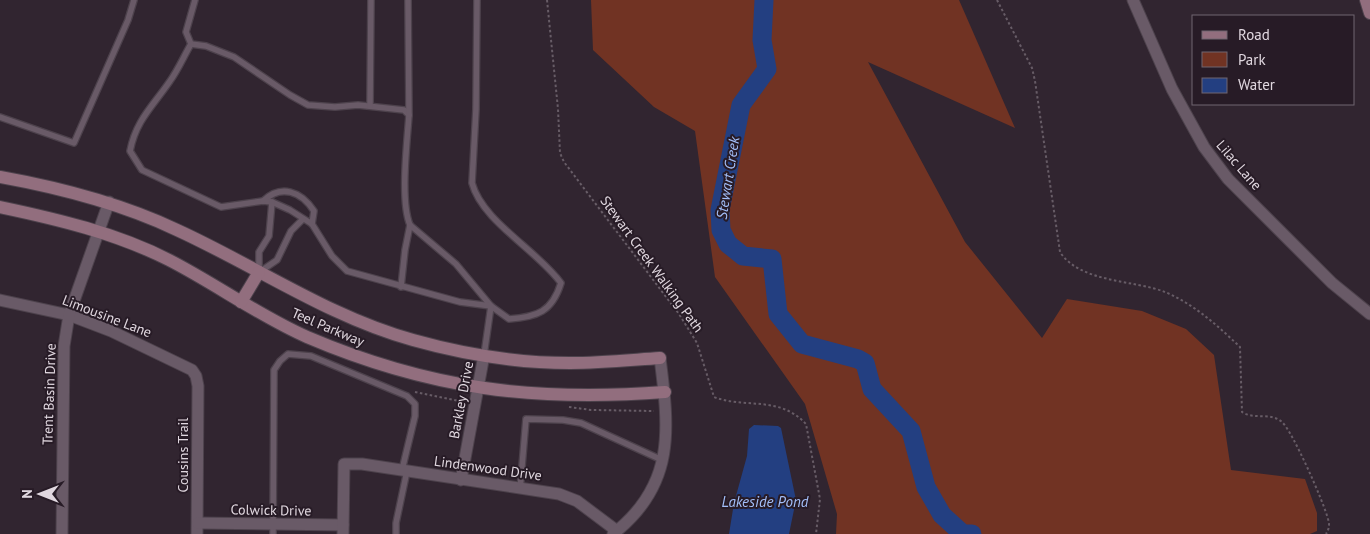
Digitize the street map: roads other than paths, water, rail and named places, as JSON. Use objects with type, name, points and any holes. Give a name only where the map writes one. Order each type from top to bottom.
[{"type":"street","name":"Lilac Lane","points":[[1133,0],[1172,89],[1204,148],[1228,179],[1319,270],[1370,314]]},
{"type":"street","points":[[1366,0],[1370,13]]},
{"type":"street","name":"Teel Parkway","points":[[0,177],[70,191],[109,202],[177,230],[344,315],[412,340],[484,355],[569,363],[660,358]]},
{"type":"street","name":"Trent Basin Drive","points":[[62,534],[63,361],[69,315],[109,202]]},
{"type":"street","name":"Teel Parkway","points":[[0,207],[97,232],[167,259],[241,302],[307,337],[420,378],[478,388],[553,396],[610,396],[665,392]]},
{"type":"street","points":[[241,302],[259,272]]},
{"type":"street","name":"Limousine Lane","points":[[0,300],[69,315],[111,331],[186,366],[196,376]]},
{"type":"street","name":"Barkley Drive","points":[[461,480],[484,355]]},
{"type":"street","points":[[615,532],[641,507],[650,493],[663,460],[667,438],[665,392],[660,358]]},
{"type":"street","name":"Cousins Trail","points":[[196,376],[198,386],[198,529]]},
{"type":"street","name":"Lindenwood Drive","points":[[343,530],[344,464],[362,464],[520,490],[559,494],[577,501],[615,532]]},
{"type":"street","name":"Colwick Drive","points":[[198,529],[343,530]]},
{"type":"lane","points":[[0,117],[74,143],[128,20],[134,0]]},
{"type":"lane","points":[[191,44],[186,32],[195,0]]},
{"type":"lane","points":[[370,106],[371,0]]},
{"type":"lane","points":[[408,0],[406,185],[407,217],[410,225],[456,264],[491,306],[509,319],[530,317],[548,307],[557,296],[561,283],[551,270],[486,210],[475,194],[472,183],[476,109],[477,0]]},
{"type":"lane","points":[[191,44],[206,46],[234,57],[308,105],[335,107],[370,106],[404,110],[408,115]]},
{"type":"lane","points":[[191,44],[170,82],[150,106],[133,134],[130,152],[142,170],[221,207],[262,201],[272,202],[312,224],[332,256],[347,271],[460,302],[491,306]]},
{"type":"lane","points":[[262,201],[270,194],[283,190],[298,194],[314,212],[312,224]]},
{"type":"lane","points":[[259,272],[259,252],[269,236],[272,202]]},
{"type":"lane","points":[[259,272],[277,260],[290,231],[303,219]]},
{"type":"lane","points":[[401,287],[410,225]]},
{"type":"lane","points":[[484,355],[491,306]]},
{"type":"lane","points":[[272,529],[274,370],[288,354],[311,356],[407,396],[415,404],[415,416],[396,523],[396,534]]},
{"type":"lane","points":[[520,490],[526,419],[563,420],[581,423],[663,460]]},
{"type":"water","name":"Lakeside Pond","points":[[754,425],[778,426],[781,428],[796,500],[789,534],[729,534],[734,503],[747,456],[749,429]]},
{"type":"waterway","name":"Stewart Creek","points":[[764,0],[762,40],[767,69],[741,105],[720,210],[721,230],[728,244],[743,256],[772,259],[778,314],[802,344],[858,359],[865,363],[872,389],[911,431],[926,487],[942,515],[963,534],[972,534]]}]
